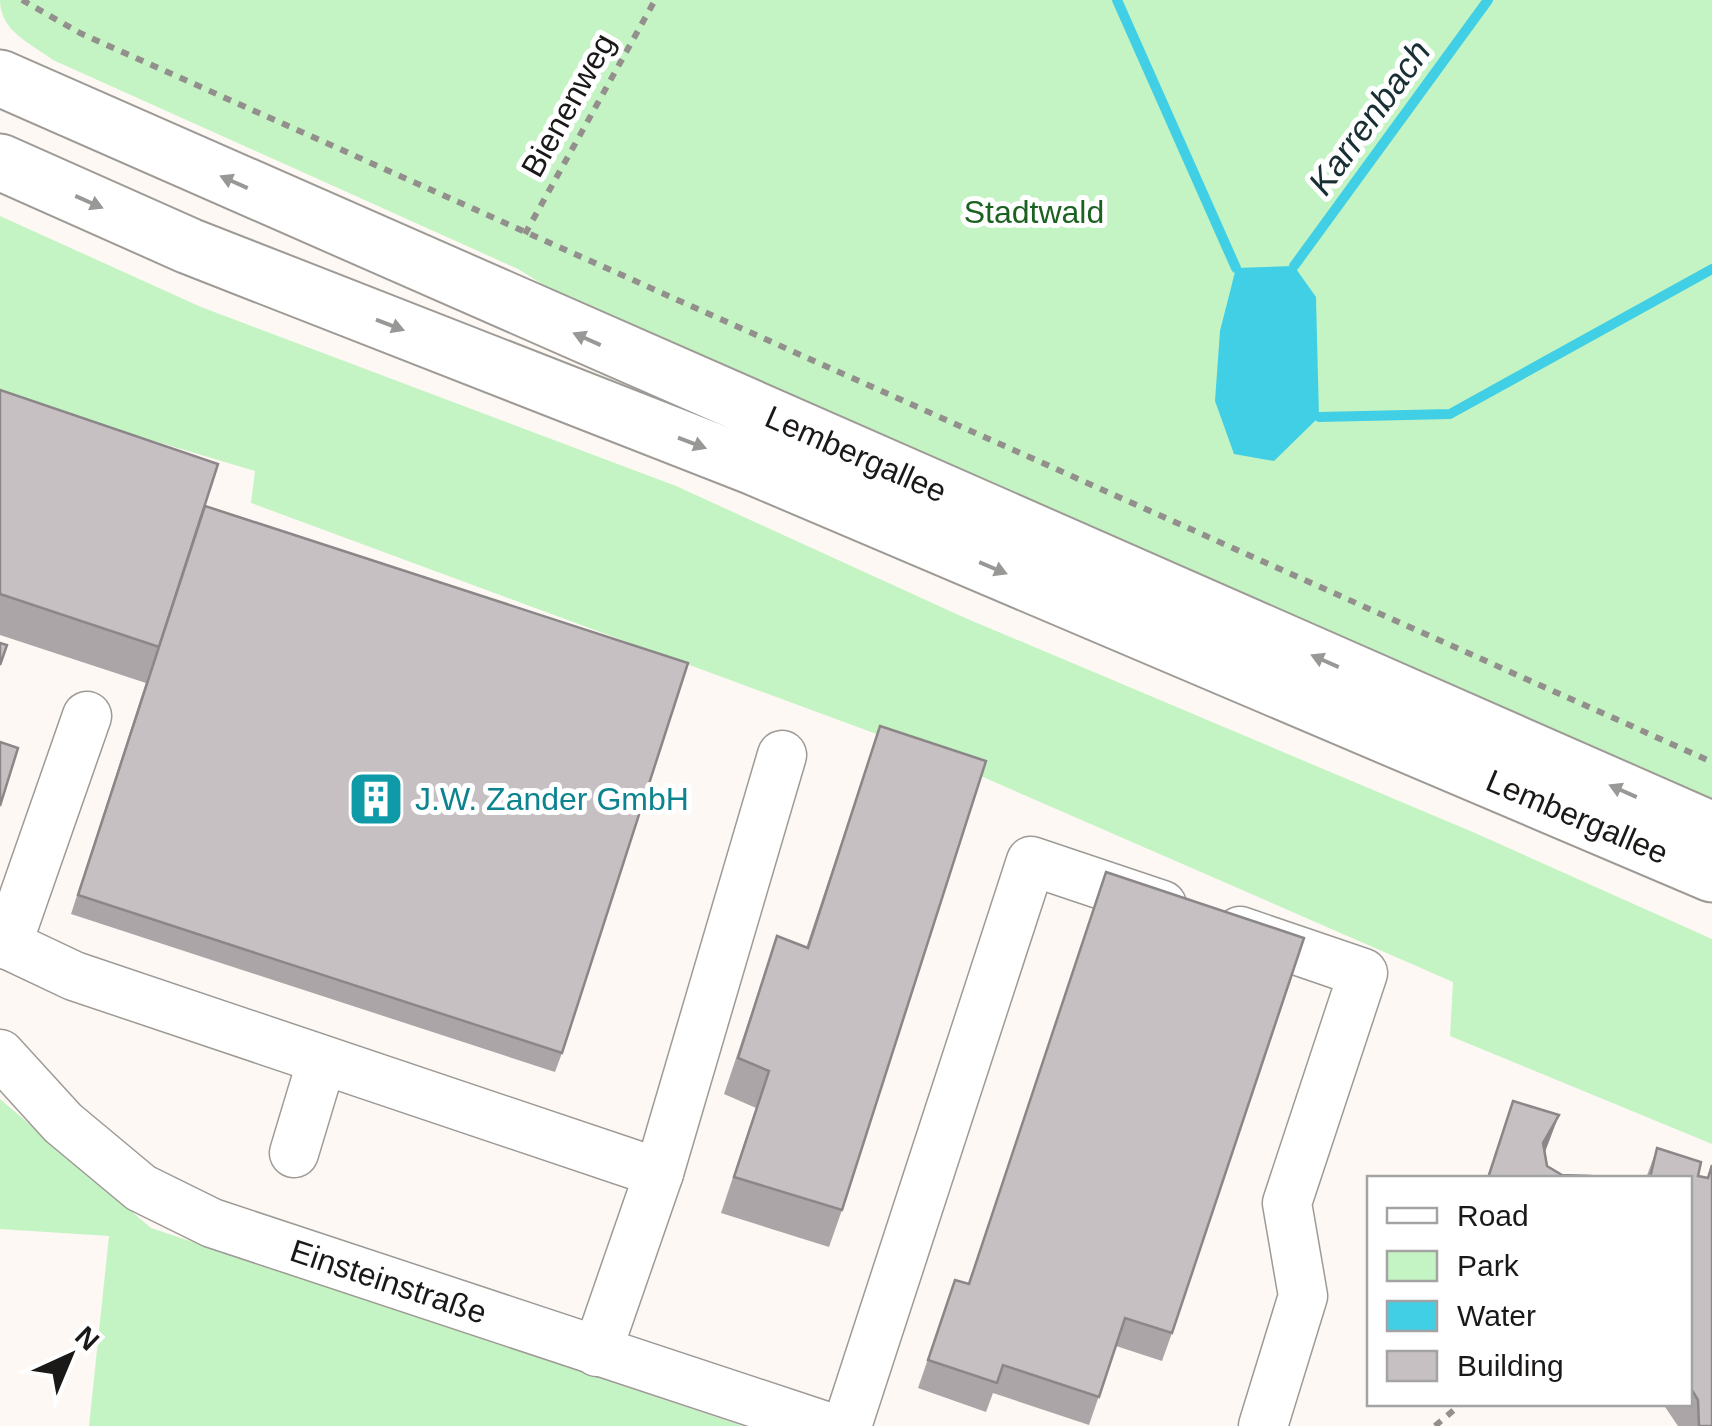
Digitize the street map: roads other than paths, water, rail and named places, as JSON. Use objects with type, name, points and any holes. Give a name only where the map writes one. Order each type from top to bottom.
[{"type":"main road","points":[[0,47],[17,85]]},
{"type":"main road","name":"Lembergallee","points":[[17,85],[1712,830]]},
{"type":"main road","name":"Lembergallee","points":[[0,162],[188,246],[772,475],[1712,874]]},
{"type":"street","points":[[87,716],[4,943],[74,976],[659,1174]]},
{"type":"street","points":[[597,1352],[659,1174],[782,754]]},
{"type":"street","points":[[847,1426],[1032,862],[1363,972],[1287,1203],[1303,1296],[1262,1426]]},
{"type":"street","name":"Einsteinstraße","points":[[0,1054],[63,1123],[115,1167],[142,1188],[194,1214],[285,1251],[824,1426]]},
{"type":"street","points":[[294,1153],[322,1060]]},
{"type":"water","points":[[1294,266],[1316,297],[1319,417],[1274,461],[1234,454],[1215,401],[1220,331],[1236,268]]},
{"type":"waterway","points":[[1117,0],[1236,268]]},
{"type":"waterway","name":"Karrenbach","points":[[1294,266],[1488,0]]},
{"type":"waterway","points":[[1319,417],[1450,414],[1712,269]]},
{"type":"place","name":"J.W. Zander GmbH","points":[[376,799]]},
{"type":"park label","name":"Stadtwald","points":[[1034,212]]}]
